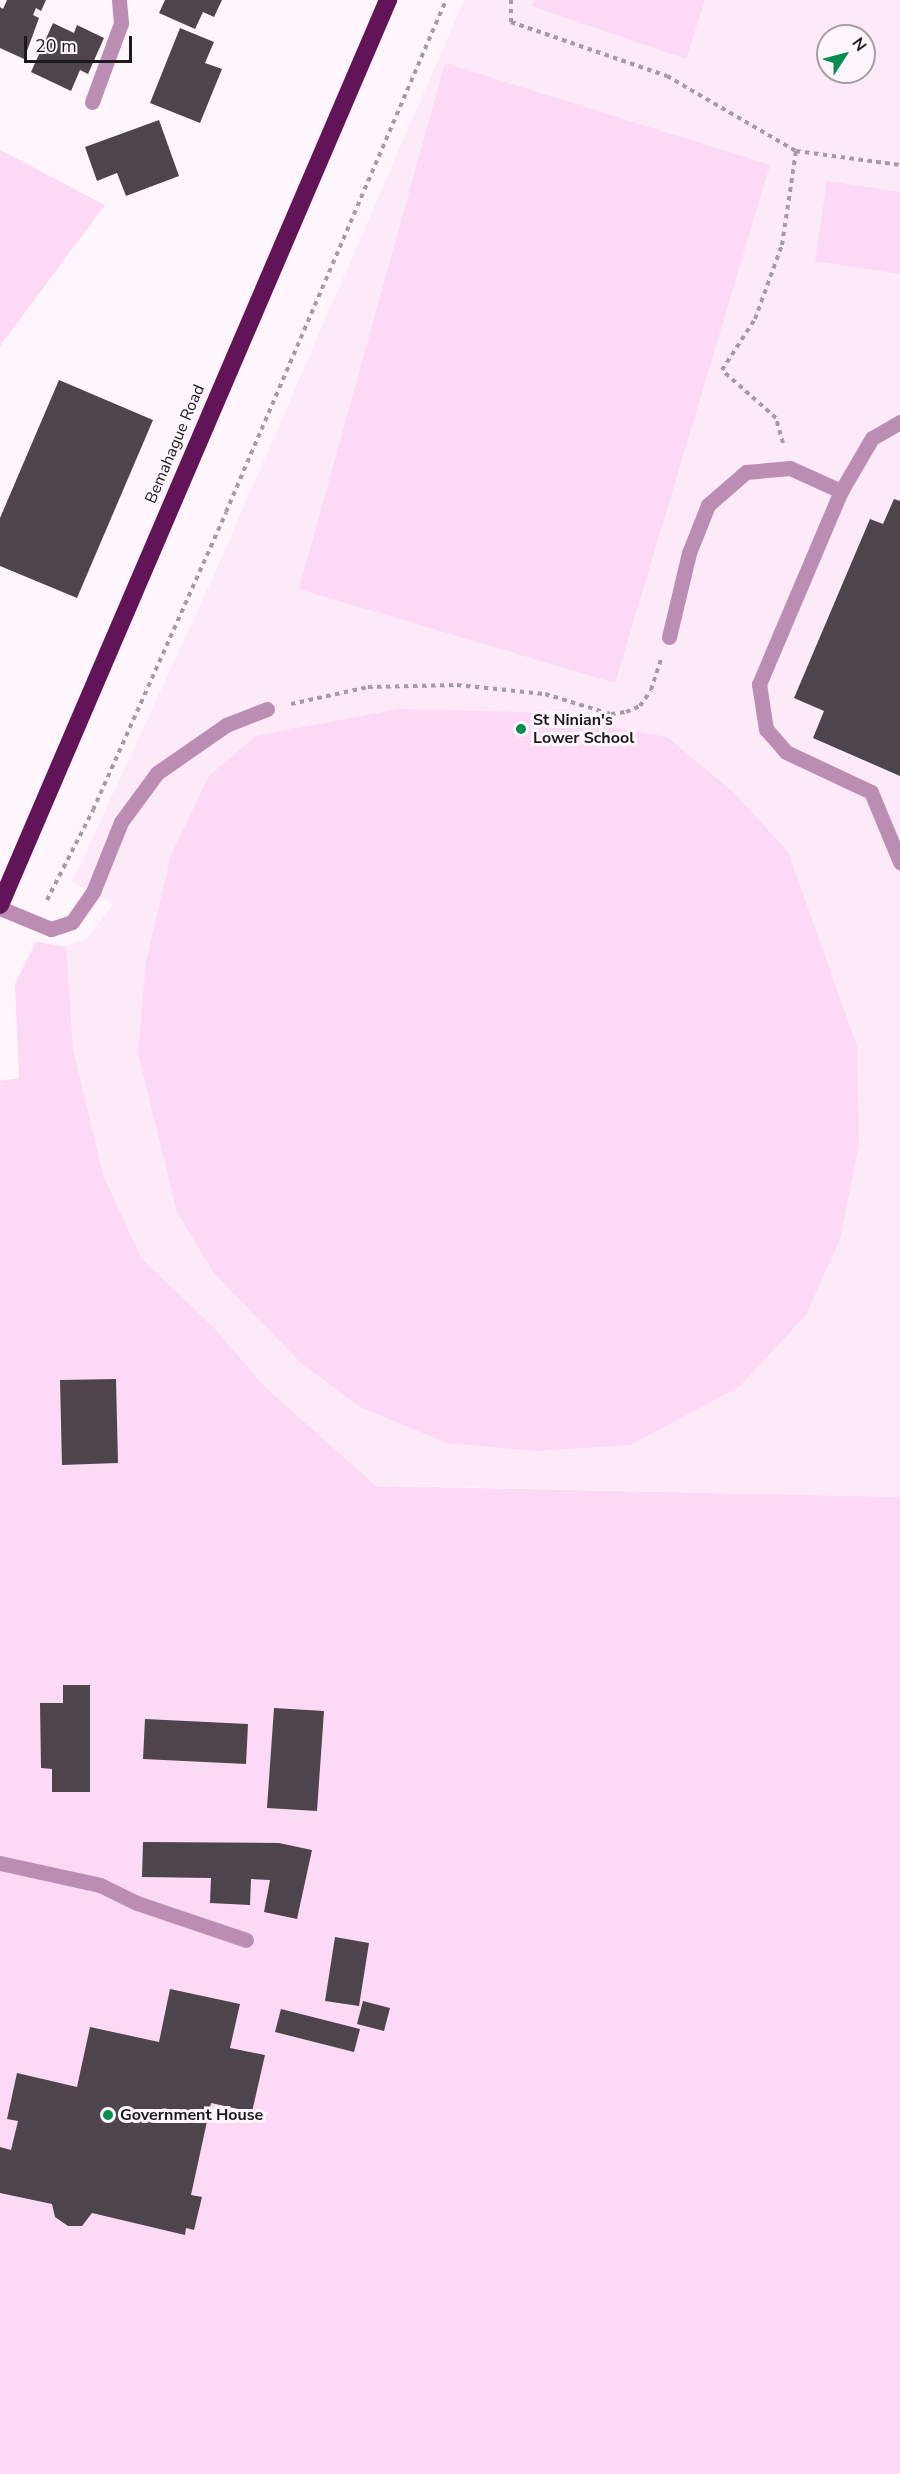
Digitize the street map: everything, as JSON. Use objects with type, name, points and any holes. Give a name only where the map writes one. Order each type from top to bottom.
[{"type":"highway","name":"Bemahague Road","points":[[0,907],[388,0]]},
{"type":"street","points":[[92,102],[121,23],[119,0]]},
{"type":"street","points":[[900,423],[872,438],[841,491],[759,684],[766,729],[786,752],[871,792],[900,862]]},
{"type":"street","points":[[669,637],[689,553],[708,505],[746,472],[790,468],[841,491]]},
{"type":"street","points":[[0,907],[51,929],[72,922],[93,892],[121,822],[157,773],[226,725],[267,709]]},
{"type":"street","points":[[0,1863],[100,1885],[137,1903],[246,1940]]},
{"type":"path","points":[[44,906],[93,810],[446,0]]},
{"type":"path","points":[[511,0],[511,22],[667,76],[796,151],[900,165]]},
{"type":"path","points":[[790,468],[776,418],[722,370],[755,319],[782,245],[796,151]]},
{"type":"path","points":[[267,709],[368,687],[457,685],[545,694],[611,714],[626,712],[640,706],[651,690],[669,637]]},
{"type":"shaded area","name":"St Ninian's Lower School","points":[[464,0],[900,0],[900,1497],[235,1482],[33,1331],[15,984],[36,942],[66,946],[88,938],[113,903],[72,882],[213,577]]},
{"type":"shaded area","points":[[534,0],[705,0],[686,59],[532,6]]},
{"type":"shaded area","points":[[445,63],[770,165],[615,683],[299,589]]},
{"type":"shaded area","points":[[0,150],[105,205],[0,346]]},
{"type":"shaded area","points":[[827,181],[900,192],[900,274],[815,261]]},
{"type":"shaded area","points":[[399,709],[525,712],[667,737],[734,793],[788,852],[857,1046],[859,1144],[840,1239],[806,1315],[739,1387],[630,1445],[536,1451],[447,1443],[360,1407],[301,1363],[214,1273],[177,1212],[138,1053],[146,962],[171,855],[209,776],[256,736]]},
{"type":"shaded area","name":"Government House","points":[[36,942],[66,947],[73,1049],[103,1175],[141,1258],[214,1328],[266,1388],[376,1486],[900,1497],[900,2474],[0,2474],[0,1081],[19,1078],[15,984]]},
{"type":"building","points":[[7,0],[46,0],[41,11],[36,8],[33,15],[39,18],[24,59],[0,48],[0,7],[3,9]]},
{"type":"building","points":[[165,0],[222,0],[214,17],[203,12],[195,29],[159,13]]},
{"type":"building","points":[[53,23],[74,33],[77,25],[104,38],[88,74],[80,70],[71,91],[31,72]]},
{"type":"building","points":[[180,28],[214,42],[205,63],[222,69],[200,123],[150,103]]},
{"type":"building","points":[[159,120],[179,176],[126,196],[117,173],[97,181],[85,147]]},
{"type":"building","points":[[59,380],[153,420],[77,598],[0,566],[0,518]]},
{"type":"building","points":[[894,499],[900,501],[900,776],[813,738],[824,711],[794,698],[870,519],[883,524]]},
{"type":"building","points":[[116,1379],[118,1463],[62,1465],[60,1380]]},
{"type":"building","points":[[63,1685],[90,1685],[90,1792],[52,1792],[52,1769],[41,1768],[40,1703],[63,1703]]},
{"type":"building","points":[[274,1708],[324,1711],[317,1811],[267,1808]]},
{"type":"building","points":[[145,1719],[248,1724],[246,1764],[143,1759]]},
{"type":"building","points":[[143,1842],[279,1843],[312,1850],[297,1919],[264,1912],[270,1880],[251,1879],[250,1905],[210,1903],[211,1878],[142,1877]]},
{"type":"building","points":[[335,1937],[369,1943],[359,2006],[325,2001]]},
{"type":"building","name":"Government House","points":[[170,1989],[240,2004],[230,2048],[265,2055],[252,2112],[211,2103],[191,2195],[202,2197],[194,2230],[186,2228],[185,2235],[92,2213],[82,2226],[68,2226],[55,2217],[52,2204],[0,2193],[0,2147],[11,2150],[18,2121],[7,2119],[17,2073],[77,2087],[90,2027],[159,2042]]},
{"type":"building","points":[[363,2001],[390,2008],[384,2031],[357,2024]]},
{"type":"building","points":[[281,2009],[360,2029],[354,2052],[275,2032]]},
{"type":"place","name":"St Ninian's Lower School","points":[[521,729]]},
{"type":"place","name":"Government House","points":[[108,2115]]}]
